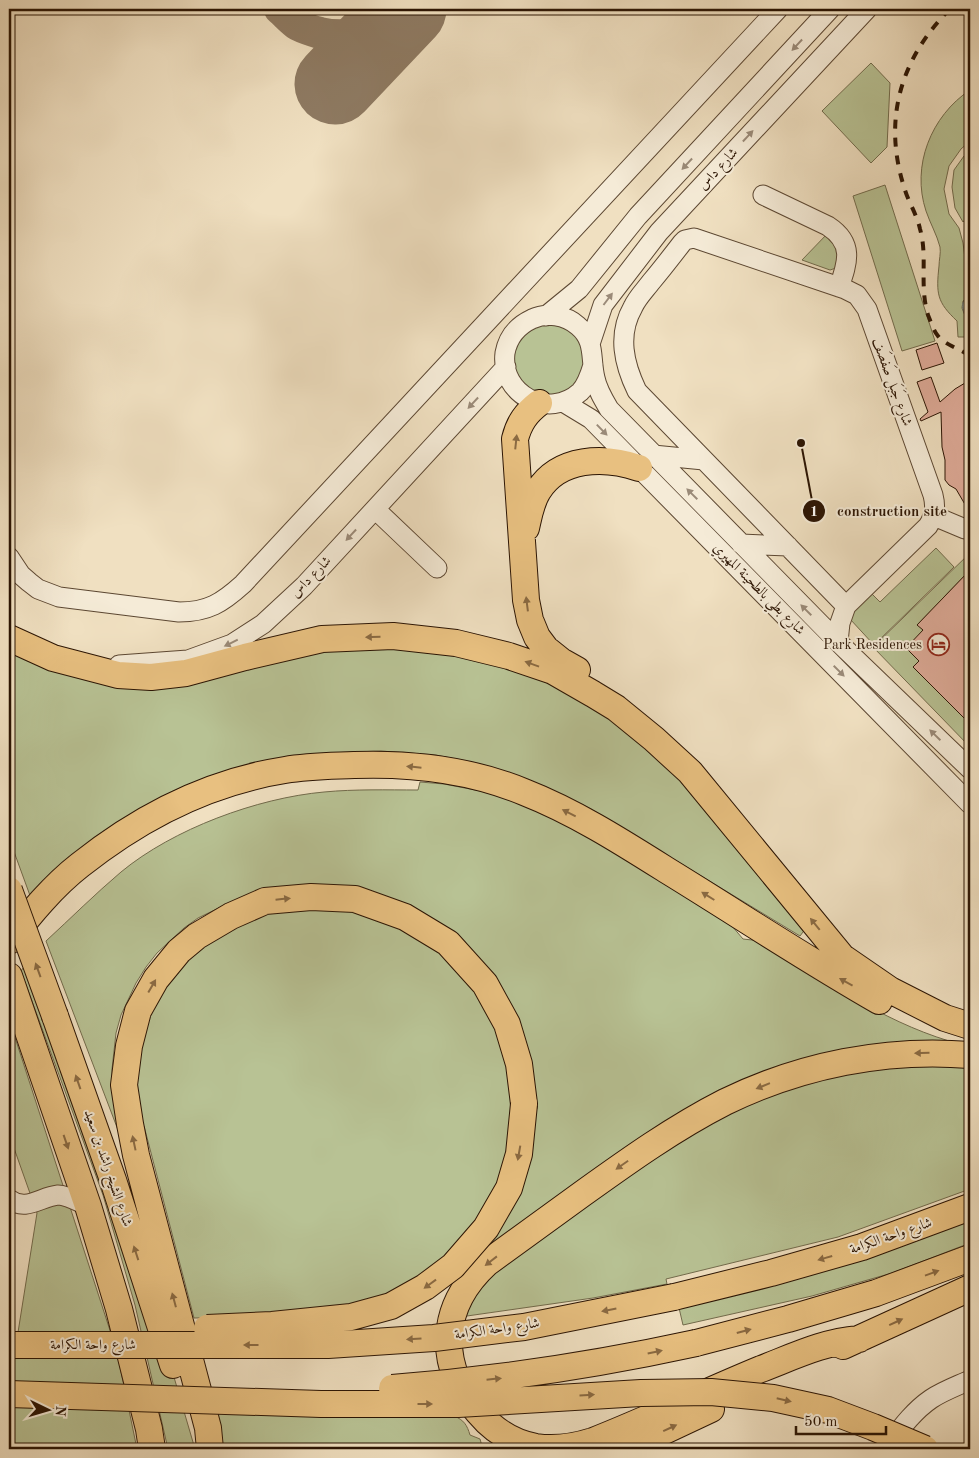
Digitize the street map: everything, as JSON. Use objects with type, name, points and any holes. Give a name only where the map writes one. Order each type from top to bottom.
[{"type":"highway","points":[[551,402],[525,416],[515,439],[527,610],[533,630],[541,643],[553,656],[613,692],[664,734],[710,782],[734,824]]},
{"type":"highway","points":[[522,543],[533,500],[543,484],[557,471],[574,464],[594,461],[646,461]]},
{"type":"highway","points":[[9,638],[52,658],[118,675],[151,677],[186,673],[322,639],[393,636],[456,643],[509,656],[553,671],[608,703],[654,739],[690,772],[842,956],[890,990],[945,1018],[970,1026]]},
{"type":"highway","points":[[9,941],[47,896],[78,866],[115,839],[155,814],[184,800],[228,784],[284,770],[310,766],[376,764],[414,766],[463,774],[499,783],[525,792],[568,812],[623,842],[837,977],[887,1005],[940,1028],[970,1037]]},
{"type":"highway","name":"شارع الشيخ راشد بن سعيد","points":[[9,890],[113,1180],[190,1416],[198,1449]]},
{"type":"highway","points":[[9,1340],[272,1325],[350,1317],[391,1306],[425,1288],[453,1266],[486,1228],[509,1188],[519,1154],[524,1104],[519,1064],[507,1024],[485,984],[448,943],[405,917],[355,899],[311,897],[265,901],[231,916],[197,936],[179,951],[156,979],[138,1011],[128,1046],[124,1085],[130,1124],[136,1155],[208,1428],[210,1449]]},
{"type":"highway","points":[[9,976],[88,1206],[120,1308],[152,1449]]},
{"type":"highway","points":[[859,1339],[843,1340],[816,1347],[606,1436],[581,1444],[558,1448],[534,1447],[522,1444],[502,1433],[484,1419],[468,1400],[456,1378],[452,1366],[449,1342],[452,1319],[460,1299],[470,1281],[487,1263],[654,1143],[703,1114],[772,1082],[841,1063],[909,1053],[932,1052],[970,1055]]},
{"type":"highway","name":"شارع واحة الكرامة","points":[[9,1345],[328,1345],[434,1338],[524,1327],[674,1298],[771,1273],[862,1247],[970,1207]]},
{"type":"highway","points":[[9,1394],[318,1392],[390,1388],[508,1377],[634,1357],[696,1343],[876,1293],[970,1258]]},
{"type":"highway","points":[[626,1449],[970,1288]]},
{"type":"highway","points":[[9,1394],[350,1404],[458,1404],[640,1393],[711,1392],[773,1398],[828,1410],[925,1449]]},
{"type":"street","points":[[9,557],[21,575],[29,582],[38,589],[59,597],[179,612],[194,612],[222,602],[243,584],[778,9]]},
{"type":"street","name":"شارع داس","points":[[546,316],[579,290],[638,216],[830,9]]},
{"type":"street","name":"شارع داس","points":[[590,344],[603,305],[657,235],[867,9]]},
{"type":"street","points":[[763,195],[828,226],[844,241],[847,253],[846,266],[839,287]]},
{"type":"street","points":[[657,235],[672,256]]},
{"type":"street","name":"شارع جَبَل صَفصَف","points":[[657,235],[694,238],[839,287],[857,295],[867,310],[933,495],[935,504],[934,516]]},
{"type":"street","points":[[694,238],[685,240],[682,243],[633,306],[623,337],[628,374],[636,391],[846,606]]},
{"type":"street","points":[[551,315],[566,318],[578,326],[590,344],[593,365],[589,380],[580,392],[568,400],[551,402],[526,398],[514,388],[507,375],[504,361],[506,346],[513,333],[524,323],[537,316],[551,315]]},
{"type":"street","name":"شارع بطي بالطحينة المهيري","points":[[593,365],[598,388],[605,402],[646,461],[970,804]]},
{"type":"street","name":"شارع داس","points":[[52,658],[117,665],[168,662],[188,660],[232,644],[263,624],[304,586],[506,367]]},
{"type":"street","name":"شارع بطي بالطحينة المهيري","points":[[551,402],[591,419],[646,461],[741,544],[838,642],[970,769]]},
{"type":"street","points":[[646,461],[669,448],[677,432]]},
{"type":"street","points":[[646,461],[704,460]]},
{"type":"street","points":[[375,509],[436,568]]},
{"type":"street","points":[[838,642],[840,624],[846,606],[928,526],[934,516],[970,530]]},
{"type":"street","points":[[741,544],[755,532],[761,519]]},
{"type":"street","points":[[741,544],[788,546]]},
{"type":"street","points":[[59,1195],[75,1170]]},
{"type":"street","points":[[9,1199],[19,1204],[27,1204],[59,1195],[74,1199],[88,1206]]},
{"type":"street","points":[[885,1449],[915,1413],[931,1399],[970,1380]]},
{"type":"green space","points":[[871,63],[890,83],[887,147],[871,163],[822,111]]},
{"type":"green space","points":[[970,90],[970,141],[961,149],[949,166],[944,189],[949,214],[959,228],[970,278],[970,290],[968,296],[963,301],[962,308],[969,329],[966,337],[958,337],[957,321],[945,308],[939,297],[940,247],[926,211],[921,177],[923,160],[935,128],[956,101]]},
{"type":"green space","points":[[970,150],[970,214],[963,222],[955,208],[952,187],[954,170]]},
{"type":"green space","points":[[885,185],[935,341],[902,351],[853,196]]},
{"type":"green space","points":[[828,233],[841,245],[836,268],[830,270],[802,260]]},
{"type":"green space","points":[[556,323],[575,333],[583,345],[585,359],[583,373],[575,385],[563,393],[542,395],[523,385],[515,373],[513,352],[523,333],[535,325]]},
{"type":"green space","points":[[936,548],[954,567],[874,645],[850,619],[851,612],[870,592],[880,602]]},
{"type":"green space","points":[[970,553],[970,570],[918,624],[923,630],[919,661],[913,667],[970,724],[970,747],[873,647]]},
{"type":"green space","points":[[375,647],[475,658],[528,675],[554,686],[605,713],[670,765],[806,928],[800,936],[591,809],[544,786],[493,768],[465,761],[436,755],[381,751],[327,753],[272,762],[32,901],[9,838],[9,652],[47,669],[277,660],[327,651]]},
{"type":"green space","points":[[420,782],[444,784],[491,793],[558,817],[732,926],[743,939],[761,941],[875,1010],[899,1022],[949,1041],[817,1058],[479,1257],[490,1243],[526,1050],[414,913],[229,903],[198,918],[184,928],[157,953],[136,983],[121,1015],[116,1033],[112,1087],[118,1130],[46,941],[121,872],[142,856],[190,829],[244,809],[298,795],[347,790],[418,790]]},
{"type":"green space","points":[[279,910],[347,910],[383,920],[434,947],[474,988],[493,1020],[510,1072],[512,1124],[501,1176],[484,1211],[434,1268],[386,1296],[345,1307],[245,1317],[194,1318],[144,1126],[139,1123],[134,1094],[142,1028],[178,967],[232,925]]},
{"type":"green space","points":[[30,958],[152,1302],[195,1449],[168,1449],[135,1305],[103,1195],[21,971]]},
{"type":"green space","points":[[9,1019],[117,1352],[137,1449],[11,1449],[9,1445],[9,1389],[37,1213],[9,1134]]},
{"type":"green space","points":[[970,1065],[970,1189],[838,1237],[666,1279],[667,1284],[593,1298],[460,1317],[470,1291],[605,1187],[741,1106],[857,1066]]},
{"type":"green space","points":[[970,1209],[970,1243],[892,1273],[812,1296],[683,1325],[676,1295]]},
{"type":"green space","points":[[213,1408],[454,1416],[465,1423],[470,1435],[480,1439],[482,1446],[494,1444],[505,1449],[221,1449]]},
{"type":"water","points":[[970,296],[970,340],[966,337],[969,331],[969,324],[963,308],[964,300]]},
{"type":"building","points":[[937,343],[944,363],[922,370],[916,350]]},
{"type":"building","points":[[931,377],[940,402],[955,389],[970,380],[970,461],[966,470],[970,481],[970,513],[956,489],[945,480],[941,412],[921,421],[920,419],[928,412],[917,382]]},
{"type":"building","name":"Park Residences","points":[[970,570],[970,643],[966,648],[970,652],[970,724],[913,667],[919,661],[906,648],[923,630],[917,625]]},
{"type":"taxiway","points":[[280,9],[298,25],[332,35],[363,32],[402,13]]},
{"type":"runway","points":[[335,84],[406,9]]},
{"type":"railway","points":[[950,9],[933,28],[908,70],[900,92],[895,140],[898,164],[905,190],[920,229],[923,250],[925,304],[928,315],[941,339],[970,356]]},
{"type":"place","name":"construction site","points":[[801,443]]},
{"type":"place","name":"Park Residences","points":[[938,645]]}]
